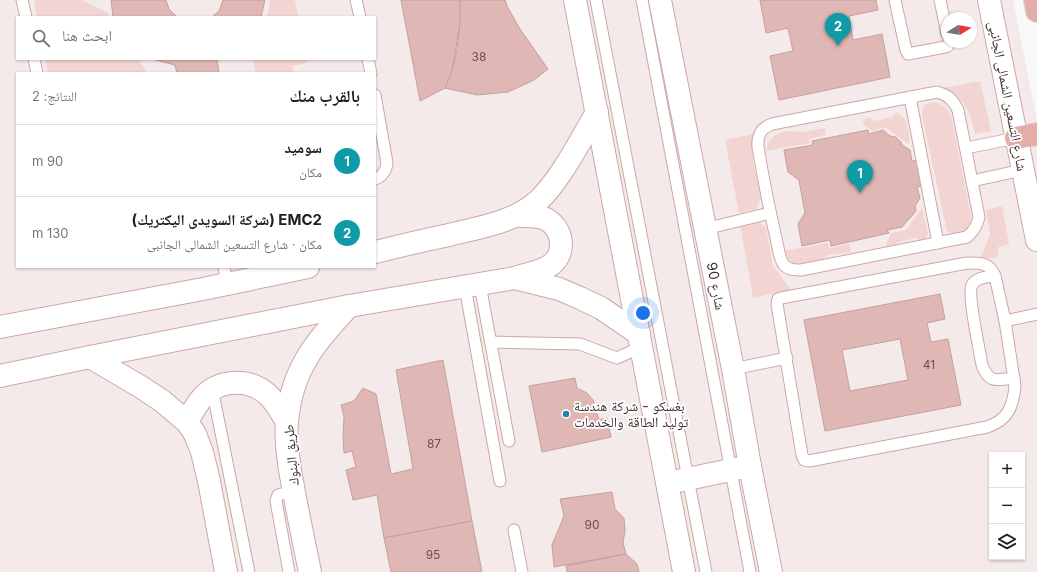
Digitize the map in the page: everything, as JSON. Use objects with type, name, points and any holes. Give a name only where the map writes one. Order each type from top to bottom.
[{"type":"main road","points":[[1035,0],[1037,11]]},
{"type":"street","points":[[576,0],[640,340],[678,481],[684,572]]},
{"type":"street","name":"شارع 90","points":[[660,0],[733,369],[740,468],[770,572]]},
{"type":"street","name":"شارع التسعين الشمالى الجانبى","points":[[989,0],[1027,136],[1022,170],[1037,240]]},
{"type":"street","points":[[376,252],[492,225],[516,216],[538,201],[548,190],[557,178],[597,112]]},
{"type":"street","points":[[0,376],[349,306],[515,278],[552,264],[559,255],[561,244],[560,234],[554,224],[545,218],[534,216],[516,216]]},
{"type":"street","points":[[0,326],[226,276],[299,268]]},
{"type":"street","points":[[515,278],[559,289],[580,298],[607,312],[640,340]]},
{"type":"street","name":"طريق البنوك","points":[[310,572],[288,457],[287,422],[293,393],[300,372],[322,336],[349,306]]},
{"type":"street","points":[[90,357],[141,386],[162,401],[186,422],[195,434],[202,452],[226,572]]},
{"type":"street","points":[[186,422],[204,395],[212,388],[237,382],[253,385],[267,394],[278,406],[287,422]]},
{"type":"street","points":[[678,481],[740,468]]},
{"type":"lane","points":[[22,0],[26,16]]},
{"type":"lane","points":[[356,0],[360,16]]},
{"type":"lane","points":[[596,0],[678,481],[706,572]]},
{"type":"lane","points":[[642,0],[740,468],[750,572]]},
{"type":"lane","points":[[896,0],[908,54],[941,48]]},
{"type":"lane","points":[[940,0],[942,12]]},
{"type":"lane","points":[[34,60],[37,72]]},
{"type":"lane","points":[[368,60],[371,72]]},
{"type":"lane","points":[[937,92],[946,95],[954,101],[958,110],[966,148],[979,217],[978,225],[967,237],[794,270],[787,268],[783,264],[770,213],[757,139],[765,126],[937,92]]},
{"type":"lane","points":[[910,97],[938,243]]},
{"type":"lane","points":[[376,105],[378,126],[387,163],[386,169],[382,175],[376,178]]},
{"type":"lane","points":[[966,148],[1027,136]]},
{"type":"lane","points":[[972,181],[1022,170]]},
{"type":"lane","points":[[705,229],[770,213]]},
{"type":"lane","points":[[967,263],[982,263],[992,269],[995,276],[1005,321],[1014,378],[1014,396],[1011,407],[998,423],[987,427],[806,461],[802,458],[787,358],[777,304],[779,298],[967,263]]},
{"type":"lane","points":[[995,276],[981,278],[974,281],[971,285],[971,304],[982,366],[985,374],[990,379],[998,380],[1014,378]]},
{"type":"lane","points":[[472,286],[491,342],[509,441]]},
{"type":"lane","points":[[472,286],[500,480]]},
{"type":"lane","points":[[1005,321],[1037,314]]},
{"type":"lane","points":[[491,342],[580,344],[617,358],[640,340]]},
{"type":"lane","points":[[733,369],[787,358]]},
{"type":"lane","points":[[212,388],[249,572]]},
{"type":"lane","points":[[289,572],[276,501],[278,495],[294,491]]},
{"type":"lane","points":[[514,530],[522,572]]},
{"type":"shaded area","points":[[0,0],[1013,0],[1037,121],[1037,572],[0,572]]},
{"type":"shaded area","points":[[34,0],[82,0],[108,13],[109,16],[37,16]]},
{"type":"shaded area","points":[[269,0],[295,0],[298,16],[267,16],[270,4]]},
{"type":"shaded area","points":[[45,60],[139,60],[146,72],[48,72]]},
{"type":"shaded area","points":[[253,60],[306,60],[307,63],[292,66],[294,72],[256,72]]},
{"type":"shaded area","points":[[980,81],[991,131],[975,134],[971,117],[966,106],[958,97],[943,88]]},
{"type":"shaded area","points":[[934,102],[945,108],[949,112],[952,119],[971,216],[969,225],[960,233],[952,233],[947,231],[922,116],[922,110],[926,104]]},
{"type":"shaded area","points":[[897,112],[906,120],[910,139],[908,144],[886,127],[872,131],[862,123],[867,117],[876,121],[892,117]]},
{"type":"shaded area","points":[[825,128],[826,135],[809,139],[810,143],[766,151],[769,141],[777,134],[786,131],[803,132]]},
{"type":"shaded area","points":[[753,134],[753,162],[761,198],[756,209],[739,213],[725,140]]},
{"type":"shaded area","points":[[1002,206],[1009,244],[998,247],[998,257],[978,260],[984,250],[990,234],[986,210]]},
{"type":"shaded area","points":[[922,208],[928,234],[923,242],[916,238],[898,242],[892,248],[884,250],[891,233],[906,230]]},
{"type":"shaded area","points":[[756,221],[766,227],[773,266],[791,290],[753,298],[740,224]]},
{"type":"shaded area","points":[[827,243],[830,248],[849,244],[851,252],[829,255],[817,263],[797,266],[790,261],[784,251]]},
{"type":"building","points":[[111,0],[166,0],[169,9],[176,16],[113,16]]},
{"type":"building","points":[[223,0],[265,0],[261,16],[213,16],[219,11]]},
{"type":"building","points":[[401,0],[460,0],[460,23],[452,71],[445,88],[420,101]]},
{"type":"building","points":[[460,0],[505,0],[520,29],[548,69],[534,80],[508,92],[477,95],[445,88],[452,71],[457,49],[460,23]]},
{"type":"building","points":[[760,0],[876,0],[878,10],[849,16],[853,40],[882,34],[890,77],[779,100],[770,56],[793,51],[788,28],[766,33]]},
{"type":"building","points":[[156,60],[217,60],[219,72],[177,72],[175,65]]},
{"type":"building","points":[[868,130],[869,134],[883,130],[890,136],[896,137],[902,145],[910,150],[912,161],[917,160],[923,186],[917,187],[920,198],[915,206],[916,211],[902,227],[887,230],[889,233],[831,246],[830,240],[802,246],[798,224],[805,213],[799,180],[788,172],[784,150],[813,145],[812,141]]},
{"type":"building","points":[[940,294],[945,319],[927,323],[931,342],[948,339],[961,405],[825,431],[804,320]],"holes":[[[900,339],[908,380],[850,391],[842,350]]]},
{"type":"building","points":[[443,360],[472,521],[384,538],[377,495],[353,500],[346,470],[356,467],[352,451],[344,453],[344,417],[341,405],[354,401],[363,388],[376,394],[391,474],[413,469],[396,370]]},
{"type":"building","name":"بغسكو - شركة هندسة توليد الطاقة والخدمات","points":[[575,378],[577,388],[587,393],[593,400],[599,420],[607,418],[611,437],[542,452],[529,386]]},
{"type":"building","points":[[612,492],[615,509],[624,518],[625,531],[623,543],[626,554],[554,567],[552,545],[564,516],[560,499]]},
{"type":"building","points":[[472,521],[482,572],[391,572],[384,538]]},
{"type":"building","points":[[626,554],[637,564],[639,572],[567,572],[566,566]]},
{"type":"place","name":"EMC2 (شركة السويدى اليكتريك)","points":[[838,46]]},
{"type":"place","name":"سوميد","points":[[860,193]]},
{"type":"place","name":"بغسكو - شركة هندسة توليد الطاقة والخدمات","points":[[566,414]]}]
